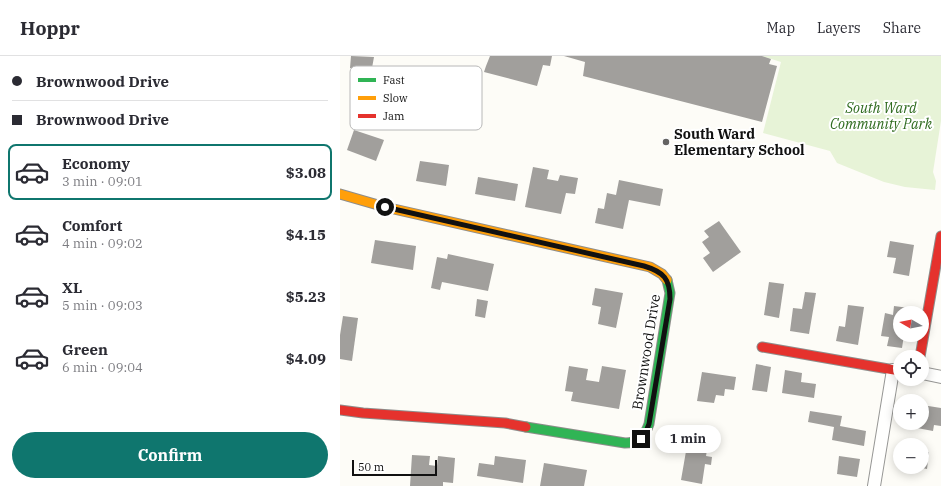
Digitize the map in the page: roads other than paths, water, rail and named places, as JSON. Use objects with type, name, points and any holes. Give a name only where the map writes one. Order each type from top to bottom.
[{"type":"street","name":"Brownwood Drive","points":[[340,194],[385,207],[650,268],[664,276],[668,283],[670,293],[649,424],[645,434],[641,439],[634,443],[625,443],[505,423],[375,414],[340,410]]},
{"type":"street","points":[[921,350],[941,236]]},
{"type":"street","points":[[762,347],[893,369]]},
{"type":"street","points":[[929,374],[941,377]]},
{"type":"street","points":[[874,486],[893,386]]},
{"type":"place","name":"South Ward Elementary School","points":[[666,142]]},
{"type":"park label","name":"South Ward Community Park","points":[[881,116]]}]
